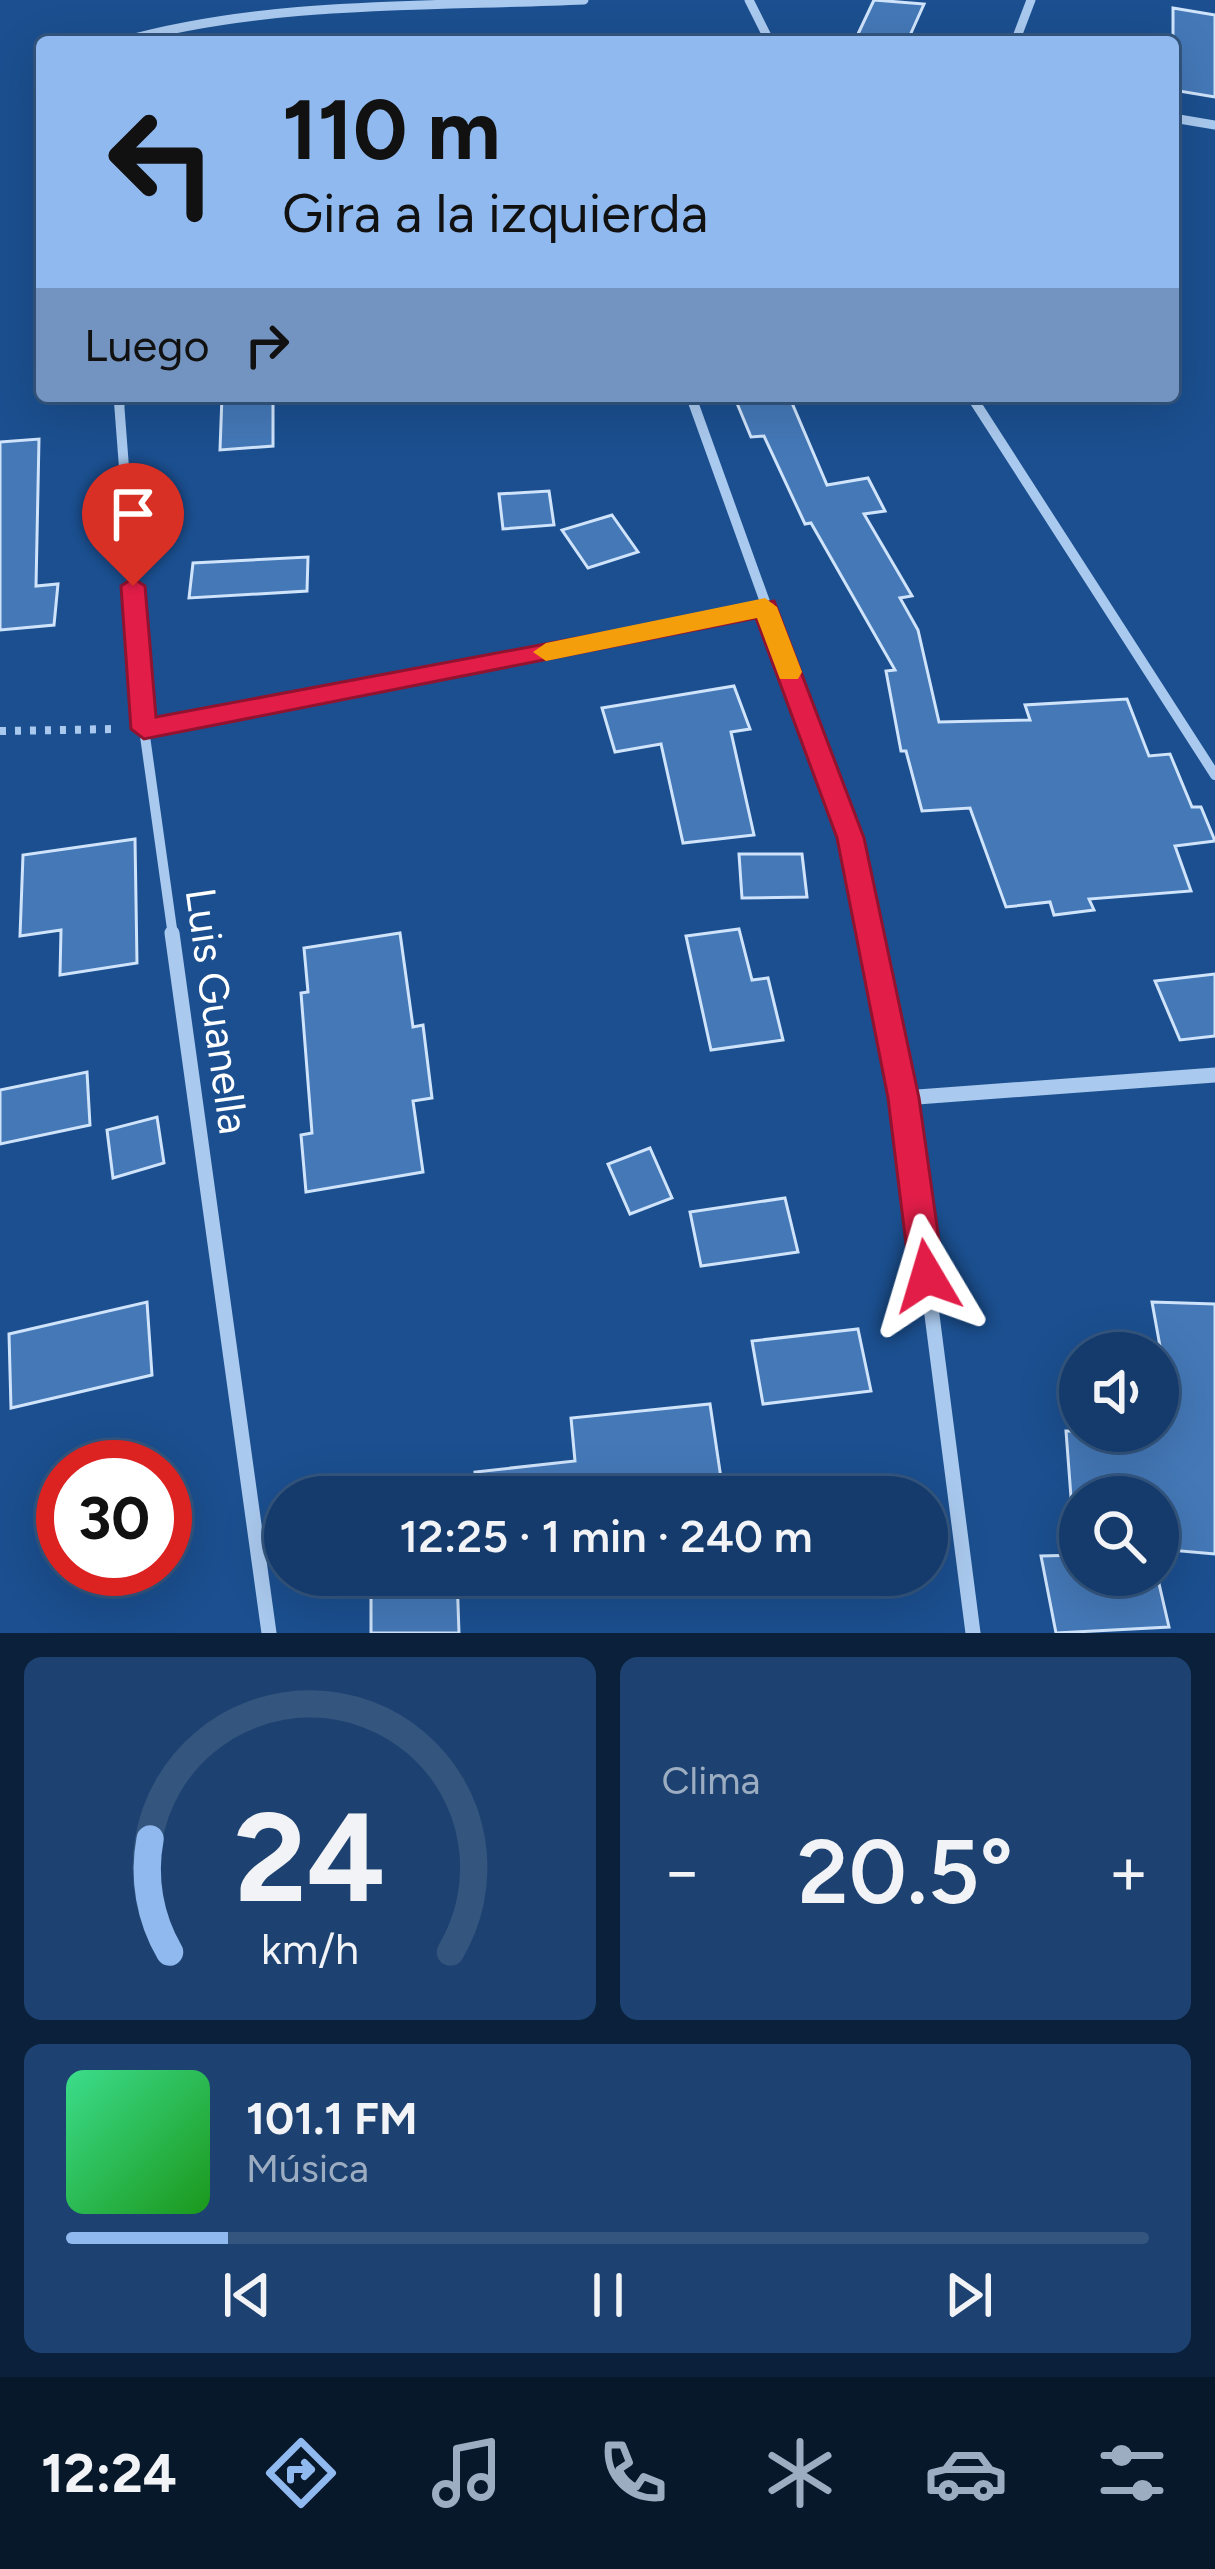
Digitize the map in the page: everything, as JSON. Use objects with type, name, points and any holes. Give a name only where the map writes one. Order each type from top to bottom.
[{"type":"street","points":[[141,36],[194,21],[264,14],[584,0]]},
{"type":"street","points":[[749,0],[767,36]]},
{"type":"street","points":[[1017,36],[1031,0]]},
{"type":"street","points":[[1179,119],[1215,125]]},
{"type":"street","name":"Luis Guanella","points":[[119,402],[144,729],[269,1633]]},
{"type":"street","points":[[693,402],[850,838],[904,1098],[974,1633]]},
{"type":"street","points":[[975,402],[1215,775]]},
{"type":"street","points":[[144,729],[765,607]]},
{"type":"street","points":[[904,1098],[1215,1075]]},
{"type":"path","points":[[0,731],[144,729]]},
{"type":"building","points":[[874,0],[924,4],[910,36],[857,36]]},
{"type":"building","points":[[1173,8],[1215,15],[1215,97],[1179,91],[1179,36],[1173,36]]},
{"type":"building","points":[[222,402],[273,402],[273,446],[220,450]]},
{"type":"building","points":[[736,402],[792,402],[827,485],[868,478],[885,511],[864,514],[912,596],[900,598],[918,630],[939,722],[1030,720],[1025,705],[1127,699],[1149,756],[1170,754],[1192,807],[1201,807],[1215,841],[1175,846],[1191,891],[1089,899],[1094,910],[1054,915],[1050,902],[1006,907],[970,808],[922,811],[906,751],[901,751],[886,671],[895,670],[811,523],[805,524],[764,436],[751,437]]},
{"type":"building","points":[[39,439],[36,586],[58,584],[54,625],[0,630],[0,442]]},
{"type":"building","points":[[549,491],[554,525],[503,529],[499,494]]},
{"type":"building","points":[[612,515],[638,552],[588,568],[562,530]]},
{"type":"building","points":[[308,557],[307,591],[189,598],[193,563]]},
{"type":"building","points":[[734,686],[750,729],[731,732],[754,835],[683,843],[661,744],[615,752],[602,708]]},
{"type":"building","points":[[135,839],[137,963],[60,975],[61,930],[20,936],[23,855]]},
{"type":"building","points":[[739,854],[802,854],[807,897],[742,898]]},
{"type":"building","points":[[739,929],[752,980],[768,978],[783,1040],[711,1050],[686,936]]},
{"type":"building","points":[[400,933],[413,1027],[423,1025],[432,1098],[413,1101],[423,1172],[306,1192],[301,1135],[312,1133],[301,993],[308,992],[304,948]]},
{"type":"building","points":[[1215,974],[1215,1036],[1180,1040],[1155,981]]},
{"type":"building","points":[[87,1072],[90,1125],[0,1144],[0,1090]]},
{"type":"building","points":[[157,1117],[164,1163],[113,1178],[107,1130]]},
{"type":"building","points":[[650,1148],[672,1198],[630,1214],[608,1164]]},
{"type":"building","points":[[785,1198],[798,1252],[701,1266],[690,1212]]},
{"type":"building","points":[[147,1302],[152,1375],[11,1408],[9,1334]]},
{"type":"building","points":[[1152,1302],[1215,1304],[1215,1554],[1179,1551],[1179,1476],[1069,1476],[1068,1452],[1179,1452],[1179,1332],[1157,1332]]},
{"type":"building","points":[[858,1329],[871,1391],[763,1404],[752,1341]]},
{"type":"building","points":[[710,1404],[721,1476],[475,1476],[475,1472],[575,1461],[571,1418]]},
{"type":"building","points":[[1041,1556],[1059,1556],[1059,1596],[1162,1596],[1169,1627],[1056,1633]]},
{"type":"building","points":[[371,1596],[458,1596],[459,1633],[371,1633]]},
{"type":"slow traffic","points":[[546,652],[765,607],[789,672]]},
{"type":"route","points":[[133,586],[144,729],[765,607],[850,838],[904,1098],[927,1276]]}]
